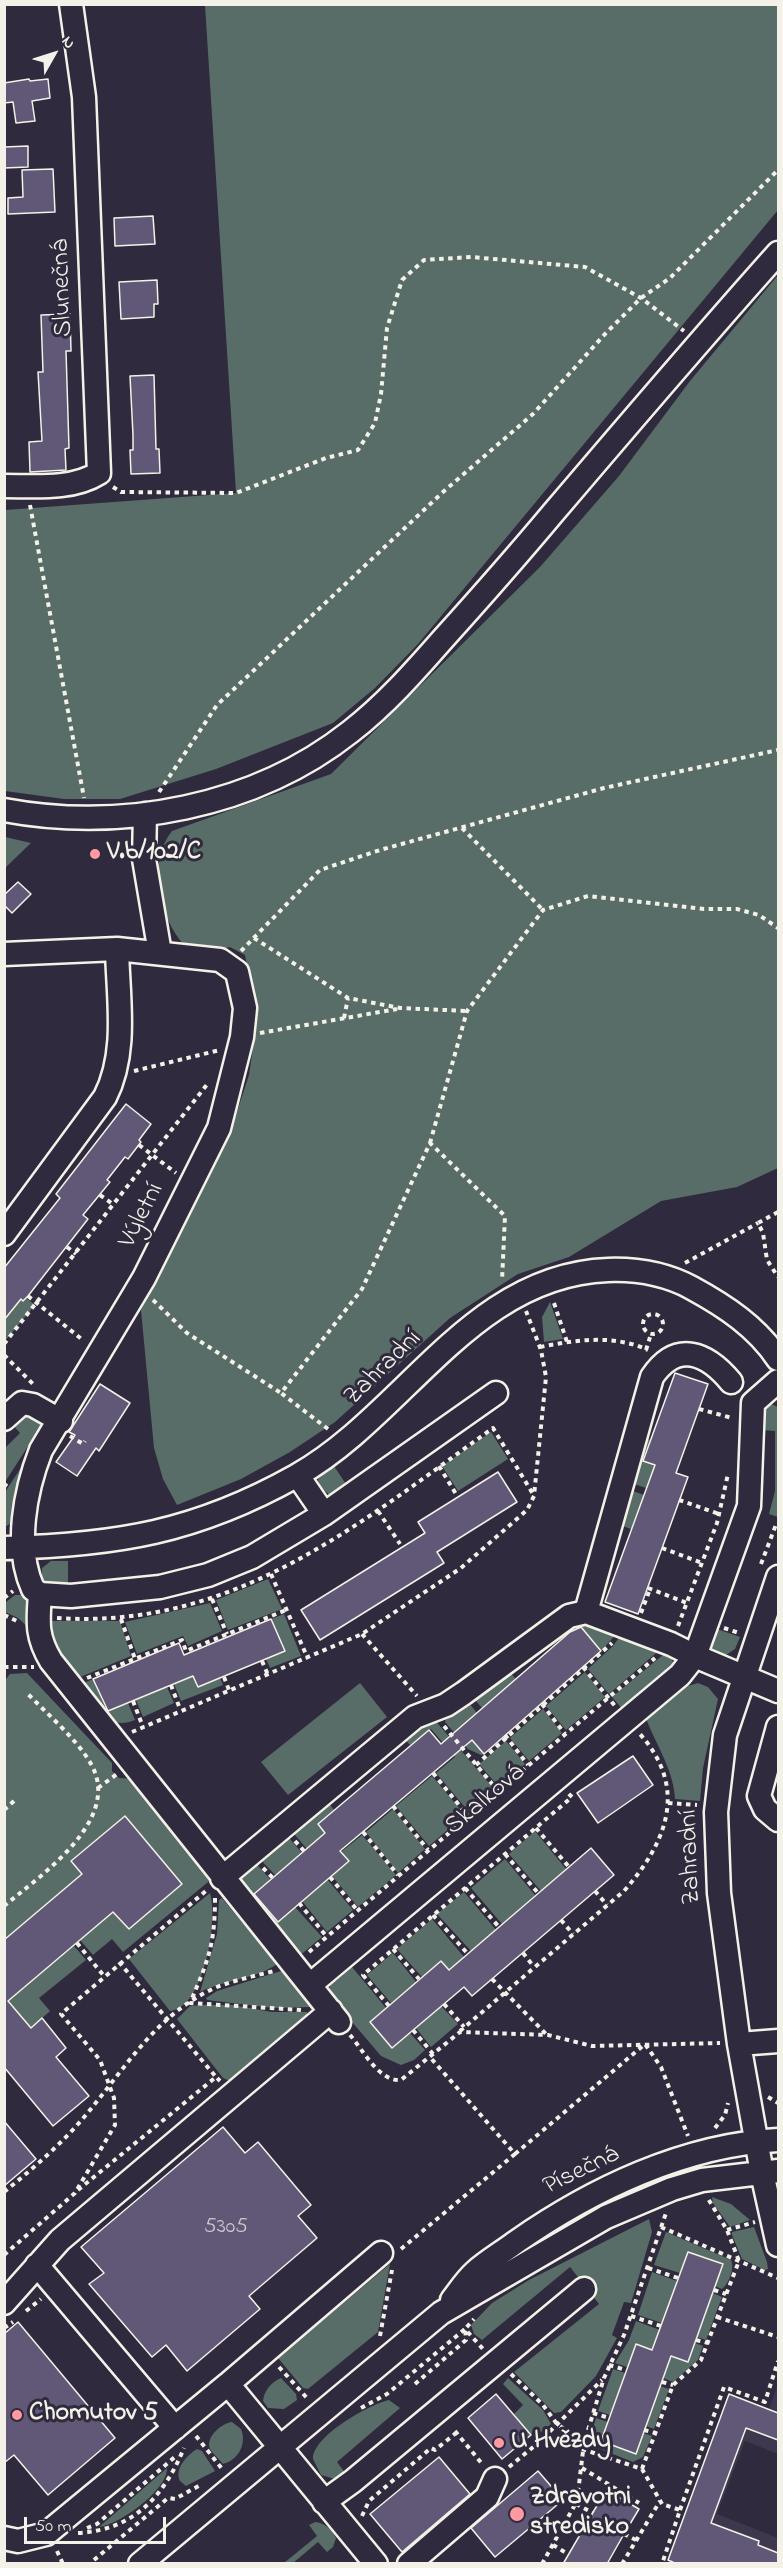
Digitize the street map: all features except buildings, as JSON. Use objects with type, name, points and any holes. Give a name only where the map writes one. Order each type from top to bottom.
[{"type":"street","name":"Slunečná","points":[[71,4],[84,97],[92,261],[99,473],[94,476]]},
{"type":"street","points":[[4,810],[61,817],[106,818],[145,814],[212,801],[247,789],[298,766],[350,733],[388,700],[496,580],[698,343],[778,253]]},
{"type":"street","points":[[4,486],[51,486],[94,476]]},
{"type":"street","points":[[145,814],[144,859],[160,953]]},
{"type":"street","points":[[4,1234],[105,1096],[112,1082],[119,1048],[117,949]]},
{"type":"street","points":[[4,954],[117,949],[220,960],[229,964]]},
{"type":"street","name":"Výletní","points":[[40,1594],[30,1581],[15,1548],[25,1511],[29,1480],[41,1450],[139,1286],[219,1128],[233,1040],[245,1008],[237,972],[229,964]]},
{"type":"street","name":"Zahradní","points":[[15,1548],[135,1538],[192,1524],[232,1509],[298,1476],[338,1431],[452,1342],[515,1288],[590,1271],[621,1270],[651,1273],[680,1281],[718,1302],[751,1328],[778,1359]]},
{"type":"street","points":[[586,1612],[652,1377],[668,1359],[684,1354],[700,1356],[719,1368],[731,1382]]},
{"type":"street","name":"Skalková","points":[[310,1985],[680,1676],[695,1656],[749,1506],[742,1419],[753,1403],[778,1381]]},
{"type":"street","points":[[10,2311],[38,2265],[60,2240],[330,2017],[310,1985],[222,1878],[70,1685],[41,1644],[38,1629],[40,1594],[100,1595],[160,1587],[208,1575],[252,1557],[324,1514],[496,1393]]},
{"type":"street","points":[[4,1419],[22,1403],[33,1405],[59,1423]]},
{"type":"street","points":[[298,1476],[324,1514]]},
{"type":"street","name":"Zahradní","points":[[778,1577],[725,1735],[716,1812],[720,1893],[739,2044],[767,2140],[771,2217],[778,2245]]},
{"type":"street","points":[[222,1878],[415,1718],[464,1694],[569,1616],[586,1612],[671,1644],[778,1691]]},
{"type":"street","points":[[778,1727],[759,1789],[765,1809],[778,1820]]},
{"type":"street","points":[[739,2044],[778,2041]]},
{"type":"street","name":"Písečná","points":[[441,2313],[476,2271],[554,2216],[614,2185],[695,2153],[767,2140]]},
{"type":"street","name":"Písečná","points":[[140,2564],[441,2313],[606,2217],[672,2189],[702,2180],[770,2172]]},
{"type":"street","points":[[4,2538],[18,2541],[46,2534],[180,2438],[228,2384],[387,2259]]},
{"type":"street","points":[[38,2265],[180,2438]]},
{"type":"street","points":[[324,2502],[353,2481],[584,2289]]},
{"type":"street","points":[[228,2384],[376,2564]]},
{"type":"street","points":[[410,2564],[487,2498],[495,2479]]},
{"type":"path","points":[[145,814],[217,705],[443,492],[533,414],[605,334],[641,298],[670,278],[778,170]]},
{"type":"path","points":[[94,476],[121,492],[236,493],[326,458],[358,450],[375,423],[381,394],[387,328],[402,280],[424,260],[471,257],[585,267],[641,298],[688,334]]},
{"type":"path","points":[[27,486],[85,805]]},
{"type":"path","points":[[229,964],[320,870],[461,827],[604,788],[778,750]]},
{"type":"path","points":[[461,827],[543,910]]},
{"type":"path","points":[[281,1393],[362,1289],[430,1143],[467,1011],[543,910],[588,896],[704,909],[737,909],[759,915],[778,928]]},
{"type":"path","points":[[254,938],[348,998],[400,1008],[467,1011]]},
{"type":"path","points":[[344,1018],[348,998]]},
{"type":"path","points":[[222,1058],[233,1040],[400,1008]]},
{"type":"path","points":[[4,1344],[213,1076]]},
{"type":"path","points":[[115,1740],[180,1709],[308,1659],[362,1634],[461,1568],[527,1510],[534,1496],[545,1401],[546,1377],[540,1347],[515,1288],[502,1284],[505,1216],[430,1143]]},
{"type":"path","points":[[139,1145],[179,1176],[184,1167]]},
{"type":"path","points":[[100,1195],[114,1205]]},
{"type":"path","points":[[684,1264],[778,1212]]},
{"type":"path","points":[[758,1223],[763,1233],[767,1260],[778,1277]]},
{"type":"path","points":[[67,1247],[76,1254]]},
{"type":"path","points":[[675,1262],[694,1268]]},
{"type":"path","points":[[139,1286],[187,1333],[338,1431]]},
{"type":"path","points":[[28,1296],[87,1343],[92,1335]]},
{"type":"path","points":[[554,1303],[567,1342]]},
{"type":"path","points":[[652,1314],[661,1318],[662,1324],[660,1331],[651,1334],[645,1331],[643,1325],[646,1316],[652,1314]]},
{"type":"path","points":[[646,1350],[651,1334]]},
{"type":"path","points":[[540,1347],[567,1342],[614,1341],[668,1359]]},
{"type":"path","points":[[4,1355],[55,1406],[59,1423],[83,1444],[84,1441]]},
{"type":"path","points":[[699,1409],[742,1419]]},
{"type":"path","points":[[731,1430],[742,1419]]},
{"type":"path","points":[[319,1435],[338,1431]]},
{"type":"path","points":[[4,2193],[43,2161],[90,2110],[140,2046],[168,2019],[217,1987],[293,1965],[671,1644],[719,1514],[728,1465]]},
{"type":"path","points":[[440,1466],[456,1494]]},
{"type":"path","points":[[4,1487],[11,1478]]},
{"type":"path","points":[[679,1500],[719,1514]]},
{"type":"path","points":[[378,1511],[400,1544]]},
{"type":"path","points":[[662,1548],[702,1563]]},
{"type":"path","points":[[271,1574],[308,1659]]},
{"type":"path","points":[[648,1588],[687,1603]]},
{"type":"path","points":[[212,1599],[227,1634]]},
{"type":"path","points":[[70,1685],[182,1640],[186,1651],[286,1610]]},
{"type":"path","points":[[121,1619],[135,1659]]},
{"type":"path","points":[[476,1765],[610,1645],[624,1627]]},
{"type":"path","points":[[362,1634],[498,1791]]},
{"type":"path","points":[[262,1661],[268,1675]]},
{"type":"path","points":[[190,2003],[242,2004],[268,2010],[315,2010],[330,2017],[384,2076],[393,2081],[401,2080],[460,2032],[607,1905],[643,1869],[658,1846],[666,1824],[668,1787],[660,1764],[645,1739],[584,1668]]},
{"type":"path","points":[[224,1677],[229,1690]]},
{"type":"path","points":[[171,1685],[180,1709]]},
{"type":"path","points":[[4,1906],[69,1851],[82,1836],[90,1819],[98,1790],[91,1763],[26,1692]]},
{"type":"path","points":[[132,1701],[143,1727]]},
{"type":"path","points":[[542,1705],[566,1734]]},
{"type":"path","points":[[506,1737],[528,1765]]},
{"type":"path","points":[[433,1773],[468,1816]]},
{"type":"path","points":[[388,2006],[363,1975],[572,1797],[557,1779]]},
{"type":"path","points":[[4,1810],[15,1800]]},
{"type":"path","points":[[393,1806],[428,1850]]},
{"type":"path","points":[[536,1828],[569,1867]]},
{"type":"path","points":[[363,1832],[398,1876]]},
{"type":"path","points":[[505,1854],[538,1893]]},
{"type":"path","points":[[330,1877],[357,1910]]},
{"type":"path","points":[[4,2255],[75,2193],[115,2125],[114,2098],[100,2060],[61,2014],[119,1962],[222,1878]]},
{"type":"path","points":[[190,2003],[212,1952],[215,1931],[215,1896],[222,1878]]},
{"type":"path","points":[[465,1888],[499,1927]]},
{"type":"path","points":[[595,1891],[607,1905]]},
{"type":"path","points":[[299,1903],[327,1936]]},
{"type":"path","points":[[433,1915],[468,1954]]},
{"type":"path","points":[[561,1920],[573,1934]]},
{"type":"path","points":[[77,1943],[104,1976]]},
{"type":"path","points":[[393,1949],[419,1979]]},
{"type":"path","points":[[523,1953],[534,1967]]},
{"type":"path","points":[[119,1962],[216,2077]]},
{"type":"path","points":[[492,1979],[548,2035]]},
{"type":"path","points":[[444,2004],[464,2027]]},
{"type":"path","points":[[413,2030],[476,2110]]},
{"type":"path","points":[[460,2032],[548,2035],[592,2046],[739,2044]]},
{"type":"path","points":[[645,2044],[661,2067],[695,2153]]},
{"type":"path","points":[[515,2154],[645,2044]]},
{"type":"path","points":[[642,2469],[673,2385],[701,2361],[739,2261],[727,2230],[708,2202],[702,2180]]},
{"type":"path","points":[[543,2564],[576,2504],[582,2449],[593,2413],[609,2365],[631,2316],[668,2209]]},
{"type":"path","points":[[661,2227],[778,2278]]},
{"type":"path","points":[[380,2336],[387,2259]]},
{"type":"path","points":[[647,2268],[678,2278]]},
{"type":"path","points":[[714,2290],[726,2294]]},
{"type":"path","points":[[25,2312],[43,2297]]},
{"type":"path","points":[[4,2328],[10,2311]]},
{"type":"path","points":[[631,2316],[661,2326]]},
{"type":"path","points":[[717,2317],[778,2337]]},
{"type":"path","points":[[360,2409],[387,2394],[465,2329],[543,2405],[557,2424],[584,2443]]},
{"type":"path","points":[[415,2384],[466,2340]]},
{"type":"path","points":[[696,2340],[708,2343]]},
{"type":"path","points":[[662,2564],[724,2387],[765,2402],[778,2361]]},
{"type":"path","points":[[609,2365],[626,2370]]},
{"type":"path","points":[[361,2516],[369,2501],[431,2448],[435,2450],[456,2432],[495,2479],[604,2378]]},
{"type":"path","points":[[662,2382],[673,2385]]},
{"type":"path","points":[[593,2413],[609,2418]]},
{"type":"path","points":[[644,2430],[656,2433]]},
{"type":"path","points":[[73,2534],[106,2530],[121,2523],[159,2495],[172,2476],[180,2438]]},
{"type":"path","points":[[582,2449],[642,2469],[660,2501],[680,2510]]},
{"type":"path","points":[[215,2477],[231,2464]]},
{"type":"path","points":[[581,2468],[639,2503]]},
{"type":"path","points":[[94,2560],[168,2498],[175,2499],[205,2482]]},
{"type":"path","points":[[622,2564],[660,2501]]},
{"type":"path","points":[[576,2504],[593,2513]]},
{"type":"path","points":[[624,2534],[636,2540]]},
{"type":"path","points":[[553,2545],[568,2554]]},
{"type":"path","points":[[55,2547],[63,2564]]},
{"type":"shaded area","points":[[778,2384],[778,2454],[745,2441],[717,2514],[778,2538],[778,2563],[666,2563],[729,2394],[769,2409]]},
{"type":"green space","points":[[205,5],[778,5],[778,210],[418,644],[375,688],[333,723],[216,769],[120,799],[64,799],[5,791],[5,510],[236,493]]},
{"type":"green space","points":[[778,275],[778,1168],[737,1187],[661,1201],[569,1257],[518,1274],[450,1318],[335,1422],[290,1452],[241,1479],[177,1505],[163,1479],[154,1448],[141,1310],[230,1133],[249,1075],[257,1020],[245,955],[230,947],[223,949],[185,946],[168,921],[159,890],[158,874],[164,844],[172,831],[331,774],[540,567],[619,476],[690,381]]},
{"type":"green space","points":[[4,837],[31,843],[5,868]]},
{"type":"green space","points":[[26,1298],[35,1305],[5,1341],[5,1313],[8,1315],[21,1299],[24,1301]]},
{"type":"green space","points":[[550,1302],[563,1339],[544,1342],[542,1317]]},
{"type":"green space","points":[[771,1404],[778,1407],[778,1517],[769,1514],[775,1491],[775,1431],[761,1430],[764,1406]]},
{"type":"green space","points":[[33,1412],[43,1423],[5,1482],[5,1448],[20,1433],[10,1422]]},
{"type":"green space","points":[[491,1432],[508,1459],[458,1491],[442,1466]]},
{"type":"green space","points":[[641,1436],[650,1440],[643,1460],[655,1465],[646,1488],[628,1482]]},
{"type":"green space","points":[[30,1454],[14,1517],[5,1527],[5,1492]]},
{"type":"green space","points":[[334,1466],[346,1484],[336,1490],[338,1494],[331,1496],[320,1487],[318,1480],[321,1474]]},
{"type":"green space","points":[[627,1489],[644,1495],[631,1529],[617,1524]]},
{"type":"green space","points":[[51,1561],[68,1561],[68,1584],[51,1585],[42,1580],[42,1568]]},
{"type":"green space","points":[[268,1579],[282,1609],[228,1630],[216,1600]]},
{"type":"green space","points":[[15,1595],[25,1595],[30,1599],[31,1630],[18,1618],[5,1612],[5,1603]]},
{"type":"green space","points":[[210,1603],[222,1631],[188,1646],[183,1636],[137,1654],[125,1622]]},
{"type":"green space","points":[[284,1614],[301,1656],[270,1668],[266,1659],[285,1651],[271,1619]]},
{"type":"green space","points":[[586,1618],[619,1631],[601,1651],[579,1625],[560,1640],[553,1632]]},
{"type":"green space","points":[[44,1621],[120,1621],[131,1656],[73,1680],[54,1657]]},
{"type":"green space","points":[[714,1628],[740,1637],[735,1649],[726,1655],[716,1653],[709,1646]]},
{"type":"green space","points":[[623,1632],[663,1647],[609,1694],[588,1669],[613,1646]]},
{"type":"green space","points":[[669,1650],[674,1666],[624,1711],[612,1697]]},
{"type":"green space","points":[[506,1668],[516,1679],[482,1708],[470,1694]]},
{"type":"green space","points":[[585,1672],[605,1697],[566,1730],[546,1706]]},
{"type":"green space","points":[[27,1673],[112,1763],[112,1771],[119,1778],[136,1779],[213,1878],[123,1952],[112,1939],[93,1955],[80,1940],[113,1912],[129,1929],[182,1884],[125,1816],[71,1860],[82,1874],[5,1940],[5,1680],[10,1674]]},
{"type":"green space","points":[[193,1676],[199,1687],[220,1678],[223,1685],[181,1701],[174,1684]]},
{"type":"green space","points":[[93,1679],[107,1712],[128,1703],[135,1720],[125,1723],[117,1722],[102,1715],[77,1686]]},
{"type":"green space","points":[[360,1683],[387,1717],[288,1795],[261,1762]]},
{"type":"green space","points":[[698,1683],[708,1687],[718,1699],[703,1768],[700,1801],[675,1799],[672,1779],[647,1721],[647,1713],[681,1688]]},
{"type":"green space","points":[[167,1687],[174,1703],[143,1717],[136,1700]]},
{"type":"green space","points":[[465,1698],[477,1713],[484,1754],[481,1755],[468,1749],[445,1722],[447,1712]]},
{"type":"green space","points":[[543,1709],[562,1733],[529,1761],[510,1738]]},
{"type":"green space","points":[[433,1718],[494,1789],[469,1812],[436,1773],[455,1757],[431,1729],[410,1745],[401,1735]]},
{"type":"green space","points":[[506,1741],[525,1764],[498,1786],[479,1764]]},
{"type":"green space","points":[[432,1776],[465,1815],[429,1846],[396,1806]]},
{"type":"green space","points":[[325,1798],[334,1810],[318,1824],[325,1833],[307,1849],[289,1828]]},
{"type":"green space","points":[[393,1809],[425,1849],[398,1873],[366,1832]]},
{"type":"green space","points":[[535,1831],[566,1869],[541,1891],[509,1854]]},
{"type":"green space","points":[[284,1832],[302,1853],[276,1876],[256,1855]]},
{"type":"green space","points":[[362,1835],[396,1875],[358,1907],[332,1876],[349,1861],[341,1852]]},
{"type":"green space","points":[[252,1859],[322,1937],[298,1957],[234,1875]]},
{"type":"green space","points":[[505,1859],[535,1895],[502,1924],[471,1888]]},
{"type":"green space","points":[[327,1879],[353,1910],[327,1932],[302,1901]]},
{"type":"green space","points":[[464,1892],[496,1930],[471,1951],[437,1914]]},
{"type":"green space","points":[[210,1893],[212,1922],[210,1941],[200,1979],[192,1995],[182,2006],[170,2011],[129,1959]]},
{"type":"green space","points":[[222,1898],[277,1964],[259,1973],[200,1992],[217,1934],[219,1900]]},
{"type":"green space","points":[[432,1919],[464,1957],[449,1970],[441,1961],[422,1977],[397,1949]]},
{"type":"green space","points":[[74,1946],[86,1960],[39,1998],[50,2011],[31,2028],[8,2001]]},
{"type":"green space","points":[[393,1953],[416,1982],[391,2003],[367,1975]]},
{"type":"green space","points":[[352,1967],[386,2008],[370,2022],[392,2048],[410,2033],[425,2050],[414,2060],[401,2065],[381,2056],[335,2002],[329,1991],[331,1976],[336,1981]]},
{"type":"green space","points":[[285,1971],[313,2004],[311,2007],[274,2008],[207,2000],[206,1998],[217,1991]]},
{"type":"green space","points":[[232,2005],[272,2012],[307,2012],[308,2017],[230,2081],[223,2078],[177,2019],[190,2006]]},
{"type":"green space","points":[[441,2006],[458,2024],[431,2047],[416,2028]]},
{"type":"green space","points":[[712,2197],[731,2204],[750,2220],[730,2227],[713,2203]]},
{"type":"green space","points":[[649,2219],[652,2232],[631,2303],[624,2302],[612,2335],[617,2338],[596,2376],[561,2412],[554,2413],[514,2372],[599,2304],[570,2267],[482,2340],[474,2334],[471,2325],[492,2303],[529,2280]]},
{"type":"green space","points":[[754,2227],[767,2262],[768,2269],[765,2270],[742,2259],[732,2235],[732,2232]]},
{"type":"green space","points":[[666,2232],[731,2260],[732,2271],[725,2287],[722,2289],[715,2286],[723,2264],[688,2252],[680,2273],[654,2265]]},
{"type":"green space","points":[[390,2264],[378,2332],[308,2389],[303,2388],[278,2358]]},
{"type":"green space","points":[[652,2272],[677,2281],[662,2323],[638,2315]]},
{"type":"green space","points":[[713,2293],[722,2297],[706,2340],[697,2337]]},
{"type":"green space","points":[[636,2321],[660,2330],[652,2350],[636,2344],[627,2367],[615,2363],[629,2340]]},
{"type":"green space","points":[[695,2343],[703,2346],[698,2360],[673,2382],[663,2378],[671,2356],[688,2362]]},
{"type":"green space","points":[[613,2369],[625,2373],[610,2415],[598,2411]]},
{"type":"green space","points":[[281,2378],[296,2394],[297,2400],[284,2409],[268,2408],[263,2401],[266,2390]]},
{"type":"green space","points":[[508,2378],[543,2410],[551,2424],[537,2435],[533,2431],[531,2435],[514,2414],[523,2405],[503,2384]]},
{"type":"green space","points":[[660,2386],[669,2389],[654,2429],[646,2426]]},
{"type":"green space","points":[[389,2400],[400,2408],[337,2462],[346,2474],[335,2479],[321,2475],[313,2459],[315,2450],[322,2441],[356,2415]]},
{"type":"green space","points":[[596,2418],[608,2422],[601,2441],[635,2454],[643,2433],[652,2436],[643,2457],[633,2462],[595,2447],[589,2442]]},
{"type":"green space","points":[[232,2422],[241,2429],[242,2445],[233,2459],[223,2464],[210,2449],[209,2444],[212,2435],[219,2428]]},
{"type":"green space","points":[[197,2449],[202,2451],[215,2471],[186,2486],[180,2481],[180,2467]]},
{"type":"green space","points":[[167,2468],[160,2486],[141,2505],[118,2520],[99,2527]]},
{"type":"green space","points":[[315,2522],[325,2525],[332,2532],[336,2538],[333,2547],[327,2552],[318,2542],[293,2563],[284,2563],[317,2536],[309,2525]]},
{"type":"place","name":"V.b/102/C","points":[[95,854]]},
{"type":"place","name":"Chomutov 5","points":[[17,2415]]},
{"type":"place","name":"U Hvězdy","points":[[499,2443]]},
{"type":"place","name":"Zdravotni stredisko","points":[[517,2514]]}]
